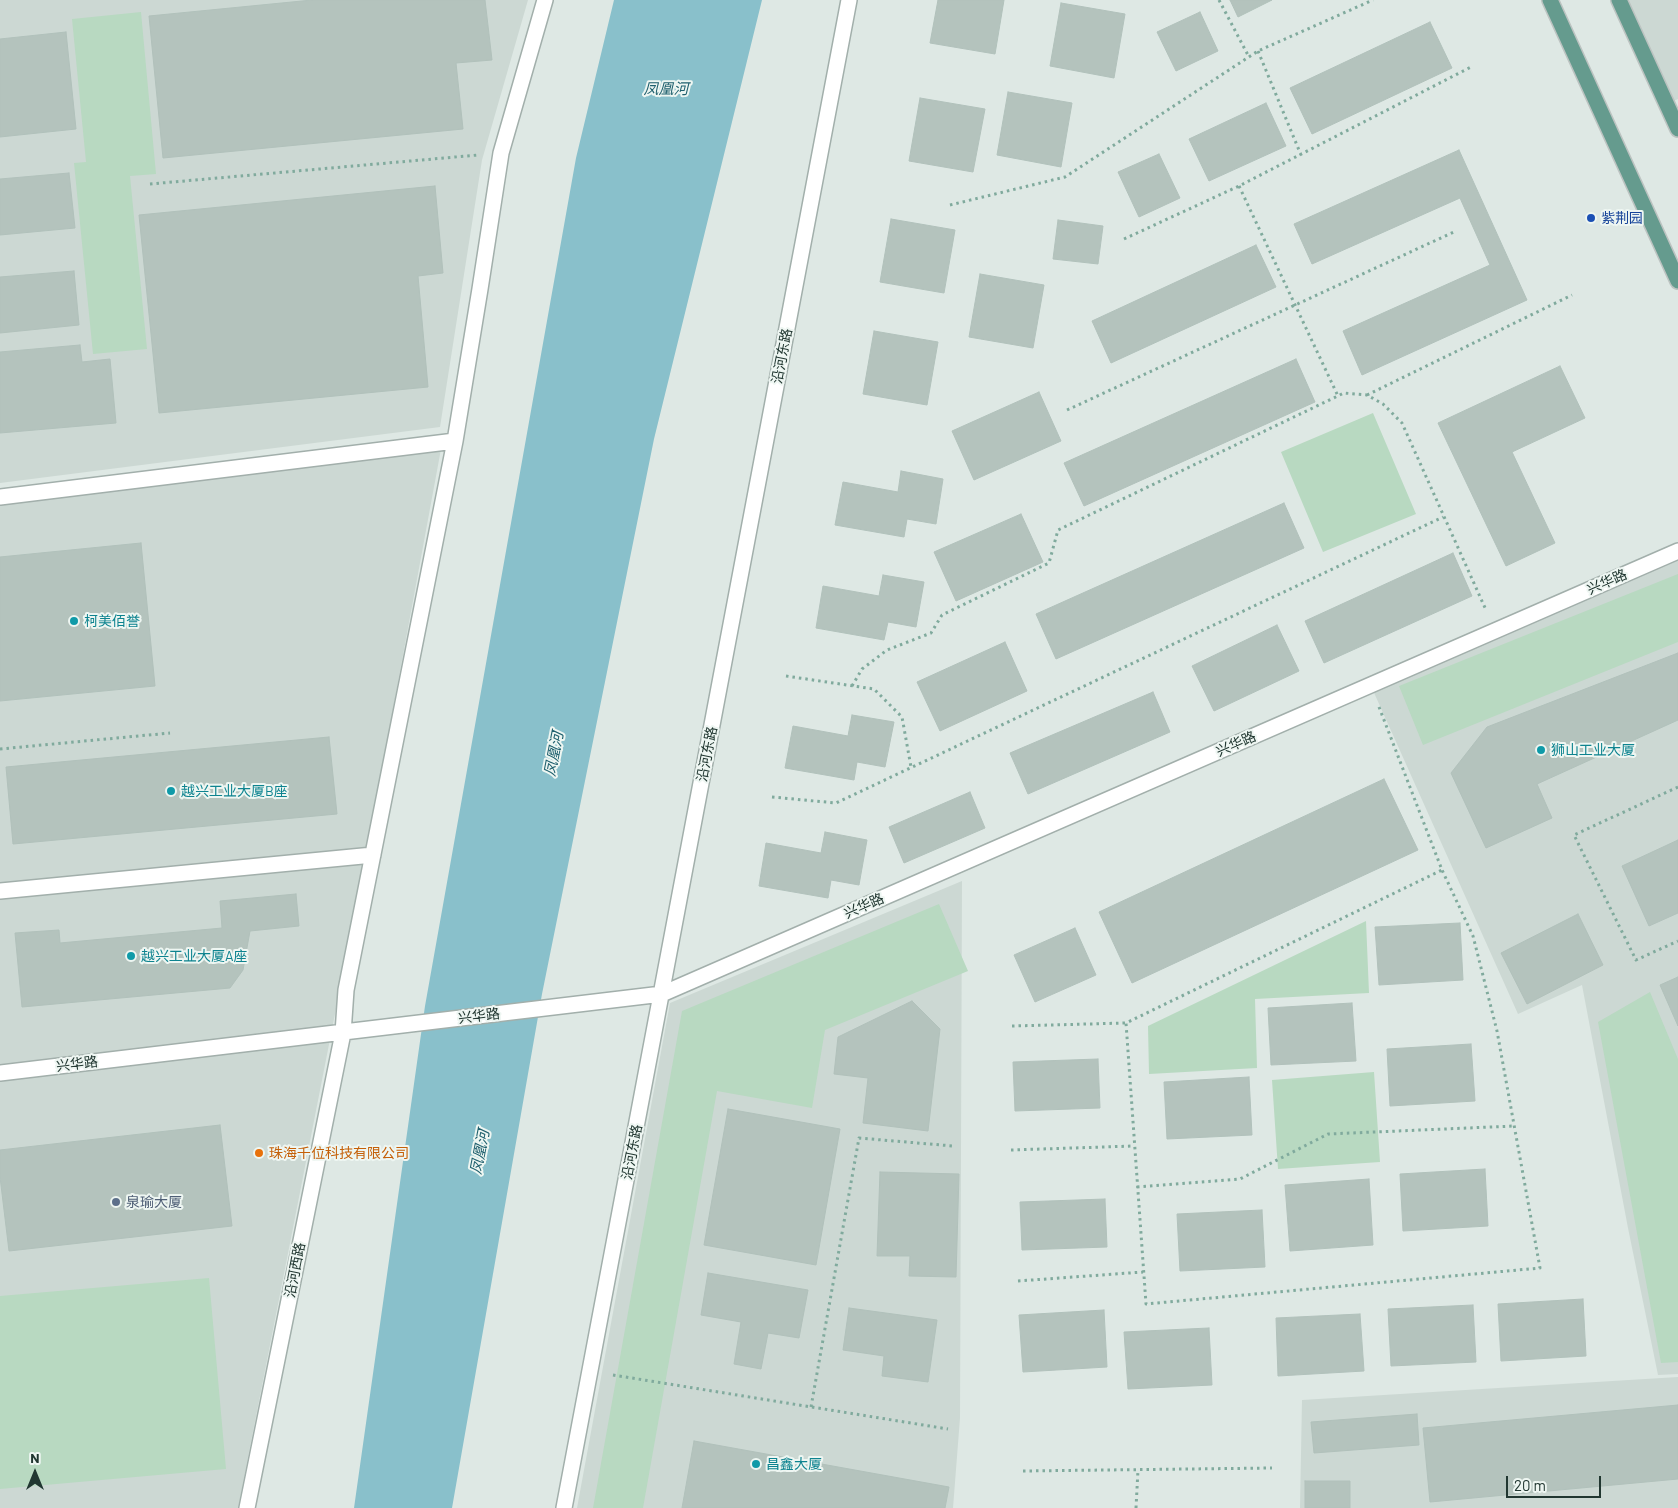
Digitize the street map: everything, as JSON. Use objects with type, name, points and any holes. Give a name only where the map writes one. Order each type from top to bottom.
[{"type":"main road","points":[[1550,0],[1678,281]]},
{"type":"main road","points":[[1619,0],[1678,129]]},
{"type":"street","name":"沿河西路","points":[[247,1508],[343,1032],[346,990],[454,441],[501,153],[545,0]]},
{"type":"street","name":"沿河东路","points":[[564,1508],[849,0]]},
{"type":"street","points":[[0,497],[454,441]]},
{"type":"street","name":"兴华路","points":[[0,1074],[662,994],[1678,551]]},
{"type":"street","points":[[0,891],[373,855]]},
{"type":"path","points":[[1219,0],[1249,57]]},
{"type":"path","points":[[950,205],[1065,177],[1258,51],[1373,0]]},
{"type":"path","points":[[1258,51],[1301,154]]},
{"type":"path","points":[[1124,239],[1239,186],[1470,67]]},
{"type":"path","points":[[150,184],[501,153]]},
{"type":"path","points":[[1239,186],[1338,396]]},
{"type":"path","points":[[1067,410],[1456,231]]},
{"type":"path","points":[[1367,395],[1572,295]]},
{"type":"path","points":[[852,686],[862,669],[887,650],[931,633],[942,615],[1049,563],[1058,530],[1344,393],[1367,395],[1384,404],[1402,423],[1495,631]]},
{"type":"path","points":[[772,797],[836,803],[1443,517]]},
{"type":"path","points":[[786,676],[874,689],[902,717],[911,767]]},
{"type":"path","points":[[1126,1023],[1146,1304],[1540,1268],[1497,1031],[1474,936],[1442,870],[1371,685]]},
{"type":"path","points":[[0,749],[170,733]]},
{"type":"path","points":[[1678,787],[1574,835],[1636,960],[1678,941]]},
{"type":"path","points":[[1012,1026],[1126,1023],[1442,870]]},
{"type":"path","points":[[1137,1187],[1240,1179],[1328,1134],[1514,1126]]},
{"type":"path","points":[[810,1407],[859,1138],[953,1146]]},
{"type":"path","points":[[1011,1150],[1134,1146]]},
{"type":"path","points":[[1018,1281],[1143,1272]]},
{"type":"path","points":[[590,1372],[948,1429]]},
{"type":"path","points":[[1023,1471],[1272,1468]]},
{"type":"path","points":[[1136,1508],[1138,1470]]},
{"type":"shaded area","points":[[0,0],[528,0],[482,160],[440,427],[0,483]]},
{"type":"shaded area","points":[[1622,0],[1678,0],[1678,99],[1669,103]]},
{"type":"shaded area","points":[[441,449],[365,861],[238,1508],[0,1508],[0,503]]},
{"type":"shaded area","points":[[1678,551],[1678,1374],[1658,1375],[1582,985],[1518,1014],[1371,686]]},
{"type":"shaded area","points":[[962,881],[960,1418],[953,1508],[577,1508],[670,1003]]},
{"type":"shaded area","points":[[1678,1377],[1678,1508],[1300,1508],[1302,1400]]},
{"type":"green space","points":[[141,12],[156,174],[130,176],[147,349],[93,354],[74,163],[86,162],[72,19]]},
{"type":"green space","points":[[1373,413],[1416,514],[1323,552],[1281,452]]},
{"type":"green space","points":[[1678,574],[1678,642],[1423,745],[1399,686]]},
{"type":"green space","points":[[939,904],[968,971],[825,1030],[812,1108],[717,1091],[643,1508],[593,1508],[682,1011]]},
{"type":"green space","points":[[1366,921],[1369,993],[1255,999],[1257,1068],[1149,1074],[1148,1026]]},
{"type":"green space","points":[[1650,992],[1678,1059],[1678,1362],[1661,1363],[1598,1022]]},
{"type":"green space","points":[[1374,1072],[1380,1162],[1278,1169],[1272,1080]]},
{"type":"green space","points":[[209,1278],[226,1469],[0,1489],[0,1296]]},
{"type":"water","name":"凤凰河","points":[[614,0],[762,0],[654,439],[542,994],[452,1508],[354,1508],[425,1006],[576,158]]},
{"type":"building","points":[[312,0],[485,0],[492,60],[456,63],[463,129],[163,158],[149,16]]},
{"type":"building","points":[[938,0],[1004,0],[995,54],[930,43]]},
{"type":"building","points":[[1230,0],[1272,0],[1238,17]]},
{"type":"building","points":[[1061,3],[1125,14],[1114,78],[1050,66]]},
{"type":"building","points":[[1200,12],[1218,51],[1176,71],[1157,32]]},
{"type":"building","points":[[1430,22],[1452,68],[1312,134],[1290,88]]},
{"type":"building","points":[[66,32],[76,129],[0,137],[0,39]]},
{"type":"building","points":[[1008,92],[1072,103],[1061,167],[997,155]]},
{"type":"building","points":[[920,98],[985,109],[973,172],[909,161]]},
{"type":"building","points":[[1266,103],[1286,146],[1209,181],[1189,139]]},
{"type":"building","points":[[1459,150],[1527,300],[1362,375],[1343,331],[1490,265],[1460,198],[1312,264],[1294,224]]},
{"type":"building","points":[[1159,154],[1180,198],[1139,217],[1118,172]]},
{"type":"building","points":[[69,173],[75,228],[0,235],[0,179]]},
{"type":"building","points":[[435,186],[443,273],[418,276],[428,387],[159,413],[139,215]]},
{"type":"building","points":[[891,219],[955,230],[944,293],[880,282]]},
{"type":"building","points":[[1058,220],[1103,226],[1098,264],[1053,259]]},
{"type":"building","points":[[1256,245],[1276,287],[1111,363],[1092,321]]},
{"type":"building","points":[[74,271],[79,325],[0,333],[0,277]]},
{"type":"building","points":[[980,274],[1044,285],[1033,348],[969,337]]},
{"type":"building","points":[[874,331],[938,342],[927,405],[863,394]]},
{"type":"building","points":[[80,345],[82,362],[110,359],[116,423],[0,433],[0,352]]},
{"type":"building","points":[[1296,359],[1315,402],[1084,506],[1064,463]]},
{"type":"building","points":[[1560,366],[1585,418],[1512,452],[1555,543],[1506,566],[1438,423]]},
{"type":"building","points":[[1039,392],[1061,441],[974,480],[952,431]]},
{"type":"building","points":[[901,471],[943,479],[936,524],[907,519],[904,537],[835,525],[843,482],[898,492]]},
{"type":"building","points":[[1284,503],[1304,548],[1056,659],[1036,614]]},
{"type":"building","points":[[1021,514],[1043,562],[956,601],[934,552]]},
{"type":"building","name":"柯美佰誉","points":[[141,543],[155,686],[0,701],[0,557]]},
{"type":"building","points":[[1453,553],[1472,596],[1324,663],[1305,621]]},
{"type":"building","points":[[883,575],[924,582],[916,627],[888,622],[884,640],[816,628],[823,586],[879,596]]},
{"type":"building","points":[[1277,625],[1299,671],[1214,711],[1192,666]]},
{"type":"building","points":[[1005,642],[1027,691],[940,731],[917,682]]},
{"type":"building","name":"狮山工业大厦","points":[[1678,653],[1678,720],[1537,784],[1552,818],[1486,848],[1451,773],[1487,727]]},
{"type":"building","points":[[1153,692],[1170,732],[1028,794],[1010,753]]},
{"type":"building","points":[[852,715],[894,722],[885,767],[857,762],[854,780],[785,768],[793,726],[848,736]]},
{"type":"building","name":"越兴工业大厦B座","points":[[329,737],[337,814],[13,844],[6,767]]},
{"type":"building","points":[[1384,779],[1418,850],[1132,983],[1099,912]]},
{"type":"building","points":[[970,792],[985,828],[904,863],[889,827]]},
{"type":"building","points":[[825,832],[867,840],[859,885],[831,880],[828,898],[759,886],[766,843],[821,853]]},
{"type":"building","points":[[1678,840],[1678,913],[1649,926],[1622,866]]},
{"type":"building","name":"越兴工业大厦A座","points":[[296,894],[299,926],[250,931],[243,970],[230,988],[22,1007],[15,933],[59,930],[60,943],[222,928],[220,901]]},
{"type":"building","points":[[1578,914],[1603,965],[1527,1004],[1501,953]]},
{"type":"building","points":[[1460,923],[1463,980],[1379,985],[1375,927]]},
{"type":"building","points":[[1075,928],[1096,975],[1035,1002],[1014,955]]},
{"type":"building","points":[[1678,977],[1678,1026],[1660,985]]},
{"type":"building","points":[[912,1001],[940,1029],[928,1131],[863,1123],[868,1078],[834,1074],[838,1037]]},
{"type":"building","points":[[1352,1003],[1356,1061],[1271,1065],[1268,1008]]},
{"type":"building","points":[[1471,1044],[1475,1101],[1390,1106],[1387,1049]]},
{"type":"building","points":[[1098,1059],[1100,1108],[1015,1111],[1013,1062]]},
{"type":"building","points":[[1249,1077],[1252,1135],[1167,1139],[1164,1082]]},
{"type":"building","points":[[728,1109],[840,1129],[816,1265],[704,1245]]},
{"type":"building","name":"泉瑜大厦","points":[[220,1125],[232,1226],[9,1251],[0,1177],[0,1150]]},
{"type":"building","points":[[1485,1169],[1488,1226],[1403,1231],[1400,1174]]},
{"type":"building","points":[[880,1172],[959,1174],[956,1277],[909,1276],[910,1256],[877,1256]]},
{"type":"building","points":[[1369,1179],[1373,1245],[1290,1251],[1285,1185]]},
{"type":"building","points":[[1105,1199],[1107,1247],[1022,1250],[1020,1202]]},
{"type":"building","points":[[1262,1210],[1265,1267],[1180,1271],[1177,1214]]},
{"type":"building","points":[[708,1273],[808,1290],[799,1338],[768,1333],[761,1369],[734,1364],[741,1322],[701,1315]]},
{"type":"building","points":[[1583,1299],[1586,1356],[1501,1361],[1498,1304]]},
{"type":"building","points":[[1473,1305],[1476,1362],[1391,1366],[1388,1309]]},
{"type":"building","points":[[849,1308],[937,1320],[928,1382],[882,1376],[884,1356],[843,1350]]},
{"type":"building","points":[[1104,1310],[1107,1367],[1023,1372],[1019,1315]]},
{"type":"building","points":[[1360,1314],[1364,1371],[1278,1376],[1276,1318]]},
{"type":"building","points":[[1209,1328],[1212,1385],[1128,1389],[1124,1332]]},
{"type":"building","points":[[1678,1405],[1678,1479],[1430,1502],[1423,1428]]},
{"type":"building","points":[[1417,1414],[1419,1445],[1314,1453],[1311,1422]]},
{"type":"building","name":"昌鑫大厦","points":[[694,1441],[949,1487],[945,1508],[682,1508]]},
{"type":"building","points":[[1305,1481],[1350,1481],[1350,1508],[1305,1508]]},
{"type":"place","name":"紫荆园","points":[[1591,218]]},
{"type":"place","name":"柯美佰誉","points":[[74,621]]},
{"type":"place","name":"狮山工业大厦","points":[[1541,750]]},
{"type":"place","name":"越兴工业大厦B座","points":[[171,791]]},
{"type":"place","name":"越兴工业大厦A座","points":[[131,956]]},
{"type":"place","name":"珠海千位科技有限公司","points":[[259,1153]]},
{"type":"place","name":"泉瑜大厦","points":[[116,1202]]},
{"type":"place","name":"昌鑫大厦","points":[[756,1464]]}]
